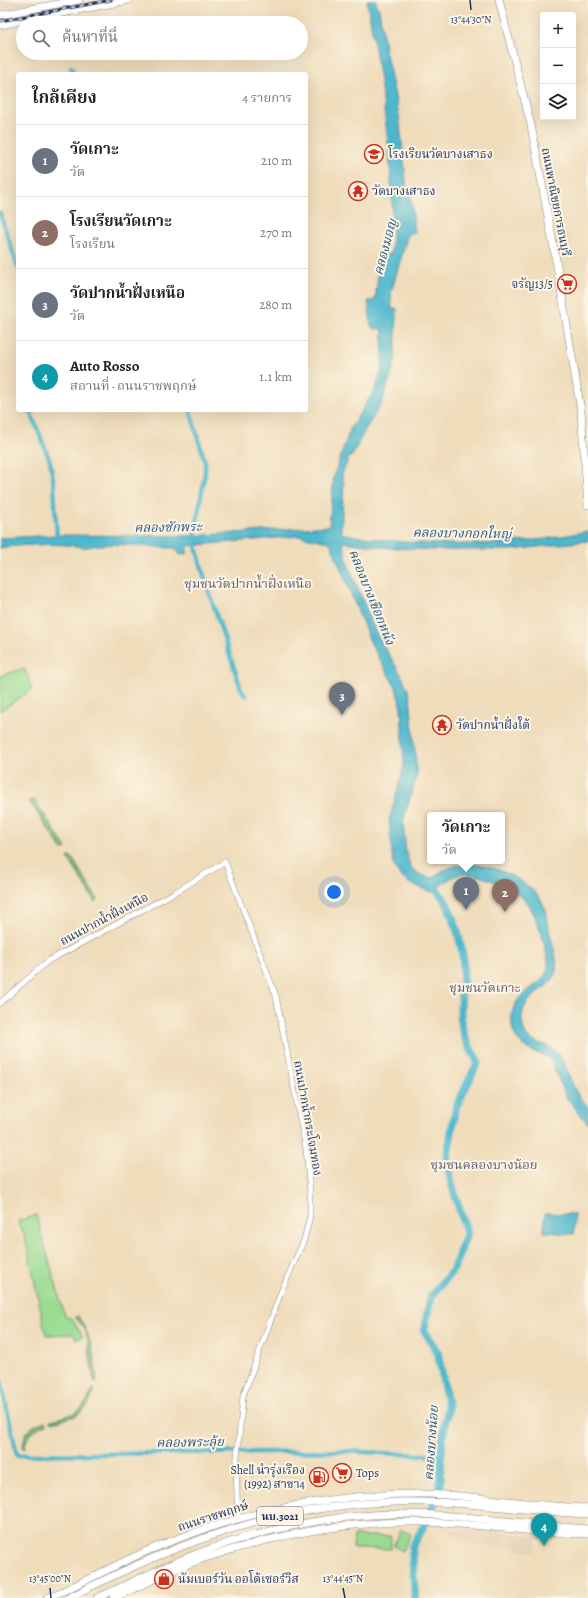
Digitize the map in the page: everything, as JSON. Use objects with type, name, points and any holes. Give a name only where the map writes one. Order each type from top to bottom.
[{"type":"main road","points":[[0,15],[79,0]]},
{"type":"main road","points":[[46,16],[129,0]]},
{"type":"main road","name":"ถนนพาณิชยการธนบุรี","points":[[499,0],[531,125],[557,266],[581,411],[588,505]]},
{"type":"main road","points":[[0,25],[16,22]]},
{"type":"main road","name":"ถนนราชพฤกษ์","points":[[47,1598],[152,1549],[198,1532],[238,1518],[311,1502],[383,1496],[510,1502],[588,1508]]},
{"type":"main road","name":"ถนนราชพฤกษ์","points":[[68,1598],[143,1561],[204,1537],[294,1513],[341,1506],[425,1498]]},
{"type":"main road","name":"ถนนราชพฤกษ์","points":[[449,1499],[544,1511],[588,1514]]},
{"type":"main road","points":[[510,1502],[544,1511]]},
{"type":"main road","name":"นบ.3021","points":[[97,1598],[192,1556],[237,1540],[296,1525],[333,1519],[393,1514],[421,1514],[588,1529]]},
{"type":"main road","name":"นบ.3021","points":[[114,1598],[198,1561],[238,1548],[317,1530],[379,1523],[418,1522],[588,1534]]},
{"type":"main road","points":[[507,1528],[512,1526],[535,1527],[545,1525]]},
{"type":"main road","points":[[237,1540],[317,1530]]},
{"type":"main road","points":[[143,1561],[198,1532]]},
{"type":"street","name":"ถนนปากน้ำฝั่งเหนือ","points":[[0,1003],[48,961],[174,893],[226,862]]},
{"type":"street","name":"ถนนปากน้ำกระโจมทอง","points":[[226,862],[276,996],[306,1149],[310,1192],[310,1216],[304,1240],[281,1292],[243,1396],[236,1460],[238,1518]]},
{"type":"shaded area","points":[[0,0],[51,0],[0,10]]},
{"type":"shaded area","points":[[452,1529],[538,1536],[535,1552],[469,1544],[449,1533]]},
{"type":"green space","points":[[25,669],[32,690],[0,711],[0,676]]},
{"type":"green space","points":[[34,799],[66,848],[63,851],[29,801]]},
{"type":"green space","points":[[71,856],[98,900],[95,902],[68,858]]},
{"type":"green space","points":[[36,1215],[65,1316],[72,1319],[83,1337],[76,1339],[74,1334],[46,1335],[25,1237],[18,1221]]},
{"type":"green space","points":[[78,1316],[86,1331],[75,1317]]},
{"type":"green space","points":[[86,1331],[92,1347],[97,1381],[94,1381]]},
{"type":"green space","points":[[93,1389],[95,1390],[91,1398],[79,1414],[67,1419],[51,1422],[50,1420],[76,1412],[85,1403]]},
{"type":"green space","points":[[46,1421],[47,1424],[32,1432],[28,1438],[25,1448],[23,1448],[26,1433],[32,1427]]},
{"type":"green space","points":[[401,1530],[411,1534],[403,1551],[393,1546]]},
{"type":"green space","points":[[354,1536],[391,1536],[391,1549],[353,1548]]},
{"type":"water","points":[[367,0],[376,0],[377,8],[379,8],[385,49],[399,115],[407,190],[410,190],[415,232],[408,234],[391,293],[392,309],[397,309],[395,362],[382,403],[365,430],[352,456],[349,457],[342,475],[344,483],[341,533],[387,540],[434,544],[481,544],[527,541],[588,531],[588,541],[512,550],[438,550],[390,548],[343,542],[349,567],[376,633],[403,678],[410,695],[417,774],[403,822],[406,853],[411,868],[421,875],[432,878],[438,873],[459,865],[481,865],[497,869],[522,882],[542,901],[556,956],[556,969],[551,981],[527,1003],[523,1010],[522,1019],[524,1030],[526,1035],[533,1041],[551,1048],[559,1055],[577,1093],[588,1108],[588,1124],[567,1098],[549,1057],[536,1053],[525,1047],[517,1039],[512,1026],[512,1014],[515,1004],[520,997],[540,981],[545,975],[548,967],[548,961],[535,916],[528,904],[523,898],[506,887],[475,875],[466,874],[455,876],[432,892],[409,883],[399,875],[393,864],[389,821],[404,765],[401,707],[396,688],[372,646],[330,542],[299,536],[187,546],[187,554],[180,555],[175,548],[118,544],[83,548],[67,545],[30,545],[0,548],[0,538],[57,535],[194,536],[329,526],[334,475],[351,427],[374,391],[382,370],[383,329],[375,329],[371,326],[368,301],[375,300],[380,256],[391,254],[392,190],[386,126]]},
{"type":"water","points":[[545,1213],[574,1214],[574,1234],[544,1232]]},
{"type":"waterway","points":[[71,67],[73,72]]},
{"type":"waterway","points":[[0,213],[16,262]]},
{"type":"waterway","points":[[31,412],[50,461],[54,486],[57,539]]},
{"type":"waterway","name":"คลองชักพระ","points":[[191,412],[205,462],[205,472],[194,539],[206,583],[241,689],[246,696]]},
{"type":"waterway","name":"คลองบางน้อย","points":[[415,1598],[412,1547],[425,1524],[440,1491],[442,1441],[448,1407],[438,1353],[424,1330],[431,1296],[453,1270],[467,1233],[451,1182],[447,1157],[456,1107],[478,1062],[465,1039],[461,1022],[460,1013],[464,967],[456,927],[447,905],[441,896],[435,889],[427,884]]},
{"type":"waterway","name":"คลองพระลุ้ย","points":[[0,1377],[17,1455],[344,1451],[441,1456]]},
{"type":"railway","points":[[26,16],[111,0]]},
{"type":"railway","points":[[0,21],[16,18]]},
{"type":"place","name":"โรงเรียนวัดบางเสาธง","points":[[374,154]]},
{"type":"place","name":"วัดบางเสาธง","points":[[358,191]]},
{"type":"place","name":"จรัญ13/5","points":[[567,284]]},
{"type":"place","name":"วัดปากน้ำฝั่งเหนือ","points":[[342,715]]},
{"type":"place","name":"วัดปากน้ำฝั่งใต้","points":[[442,725]]},
{"type":"place","name":"วัดเกาะ","points":[[466,910]]},
{"type":"place","name":"โรงเรียนวัดเกาะ","points":[[505,912]]},
{"type":"place","name":"Tops","points":[[342,1473]]},
{"type":"place","name":"Shell นำรุ่งเรือง (1992) สาขา4","points":[[319,1477]]},
{"type":"place","name":"Auto Rosso","points":[[544,1546]]},
{"type":"place","name":"นัมเบอร์วัน ออโต้เซอร์วิส","points":[[164,1579]]},
{"type":"district","name":"ชุมชนวัดปากน้ำฝั่งเหนือ","points":[[248,583]]},
{"type":"district","name":"ชุมชนวัดเกาะ","points":[[485,987]]},
{"type":"district","name":"ชุมชนคลองบางน้อย","points":[[484,1164]]},
{"type":"water label","name":"คลองมอญ","points":[[385,247]]},
{"type":"water label","name":"คลองบางกอกใหญ่","points":[[462,533]]},
{"type":"water label","name":"คลองบางเชือกหนัง","points":[[372,597]]}]
